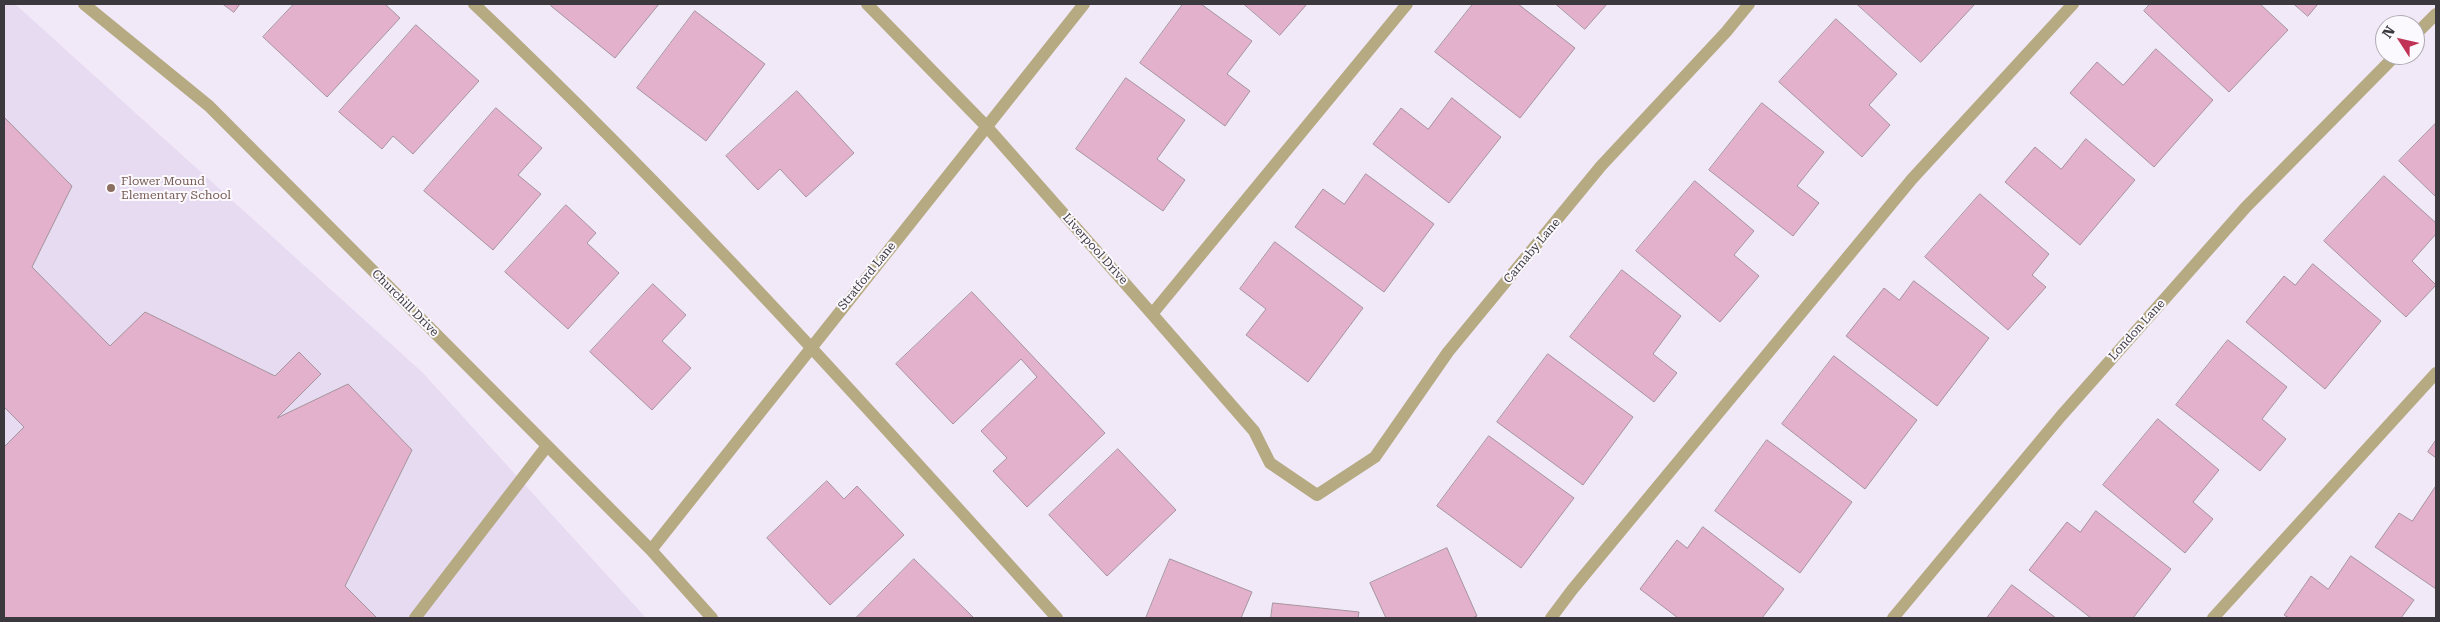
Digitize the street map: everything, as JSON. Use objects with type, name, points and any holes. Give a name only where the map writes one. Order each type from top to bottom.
[{"type":"street","name":"Churchill Drive","points":[[84,4],[209,106],[651,550],[712,618]]},
{"type":"street","points":[[474,4],[554,80],[812,346],[1057,618]]},
{"type":"street","name":"Liverpool Drive","points":[[868,4],[987,127],[1152,314],[1254,431],[1270,462],[1317,495]]},
{"type":"street","name":"Stratford Lane","points":[[651,550],[1084,4]]},
{"type":"street","points":[[1152,314],[1407,4]]},
{"type":"street","name":"Carnaby Lane","points":[[1317,495],[1375,457],[1448,352],[1602,166],[1726,32],[1749,4]]},
{"type":"street","points":[[1551,618],[1572,590],[1912,179],[2073,4]]},
{"type":"street","points":[[2425,25],[2436,14]]},
{"type":"street","name":"London Lane","points":[[1893,618],[2061,416],[2246,207],[2386,65]]},
{"type":"street","points":[[2213,618],[2436,373]]},
{"type":"street","points":[[415,618],[547,446]]},
{"type":"shaded area","name":"Flower Mound Elementary School","points":[[4,4],[15,4],[423,373],[646,618],[4,618]]},
{"type":"building","points":[[223,4],[240,4],[234,12]]},
{"type":"building","points":[[294,4],[385,4],[400,18],[327,97],[263,37]]},
{"type":"building","points":[[552,4],[659,4],[615,58],[551,6]]},
{"type":"building","points":[[1183,4],[1201,4],[1252,41],[1227,74],[1250,91],[1225,126],[1140,63]]},
{"type":"building","points":[[1244,4],[1307,4],[1280,35]]},
{"type":"building","points":[[1473,4],[1518,4],[1575,48],[1520,118],[1435,52]]},
{"type":"building","points":[[1556,4],[1607,4],[1585,29]]},
{"type":"building","points":[[1857,4],[1975,4],[1921,62]]},
{"type":"building","points":[[2150,4],[2260,4],[2288,30],[2229,92],[2144,11]]},
{"type":"building","points":[[2294,4],[2318,4],[2308,16]]},
{"type":"building","points":[[695,11],[765,64],[706,141],[637,88]]},
{"type":"building","points":[[1836,19],[1897,74],[1869,105],[1890,125],[1862,157],[1779,82]]},
{"type":"building","points":[[416,25],[479,81],[413,154],[393,136],[382,149],[339,112]]},
{"type":"building","points":[[2156,49],[2213,100],[2154,167],[2070,93],[2097,62],[2123,85]]},
{"type":"building","points":[[1126,78],[1185,120],[1157,159],[1185,180],[1163,211],[1076,149]]},
{"type":"building","points":[[797,91],[854,153],[806,197],[780,169],[758,190],[726,156]]},
{"type":"building","points":[[1452,98],[1501,137],[1449,203],[1373,144],[1401,108],[1428,129]]},
{"type":"building","points":[[1762,103],[1824,152],[1797,186],[1819,203],[1793,236],[1709,170]]},
{"type":"building","points":[[496,108],[542,148],[518,175],[541,194],[493,250],[424,191]]},
{"type":"building","points":[[4,117],[72,186],[32,267],[110,346],[145,312],[275,376],[299,352],[321,374],[277,418],[348,384],[412,450],[345,586],[377,618],[4,618],[4,447],[24,427],[4,407]]},
{"type":"building","points":[[2436,123],[2436,197],[2399,161]]},
{"type":"building","points":[[2086,139],[2135,180],[2080,245],[2005,182],[2035,147],[2061,169]]},
{"type":"building","points":[[1366,174],[1434,224],[1384,292],[1295,227],[1323,189],[1344,204]]},
{"type":"building","points":[[2384,176],[2436,223],[2436,234],[2412,261],[2436,285],[2406,317],[2324,241]]},
{"type":"building","points":[[1695,181],[1754,231],[1734,255],[1759,276],[1720,322],[1636,251]]},
{"type":"building","points":[[1980,194],[2049,254],[2032,275],[2046,287],[2008,330],[1925,257]]},
{"type":"building","points":[[566,205],[596,233],[587,243],[619,273],[568,329],[505,272]]},
{"type":"building","points":[[1275,242],[1363,308],[1308,382],[1246,335],[1266,309],[1240,289]]},
{"type":"building","points":[[2313,264],[2381,321],[2325,389],[2246,322],[2284,276],[2295,285]]},
{"type":"building","points":[[1622,270],[1681,316],[1653,354],[1677,373],[1654,402],[1570,337]]},
{"type":"building","points":[[1914,281],[1989,338],[1937,406],[1846,336],[1884,288],[1899,300]]},
{"type":"building","points":[[653,284],[686,315],[662,341],[691,368],[652,410],[590,352]]},
{"type":"building","points":[[972,292],[1105,433],[1027,507],[993,471],[1007,458],[981,431],[1037,377],[1021,359],[953,424],[896,364]]},
{"type":"building","points":[[2228,340],[2287,387],[2262,419],[2286,439],[2260,471],[2176,405]]},
{"type":"building","points":[[1548,354],[1633,417],[1583,485],[1497,422]]},
{"type":"building","points":[[1834,356],[1917,420],[1865,489],[1782,424]]},
{"type":"building","points":[[2158,419],[2219,470],[2193,502],[2213,519],[2185,553],[2103,485]]},
{"type":"building","points":[[1489,436],[1574,498],[1521,568],[1437,506]]},
{"type":"building","points":[[1767,440],[1852,502],[1800,573],[1715,511]]},
{"type":"building","points":[[2436,440],[2436,458],[2428,452]]},
{"type":"building","points":[[1118,449],[1176,510],[1107,576],[1049,515]]},
{"type":"building","points":[[827,481],[844,499],[857,486],[904,535],[830,605],[767,538]]},
{"type":"building","points":[[2436,486],[2436,589],[2375,547],[2399,513],[2412,521]]},
{"type":"building","points":[[2096,511],[2171,569],[2133,618],[2091,618],[2029,570],[2067,522],[2080,532]]},
{"type":"building","points":[[1703,527],[1784,589],[1762,618],[1678,618],[1640,589],[1677,540],[1687,548]]},
{"type":"building","points":[[1447,548],[1477,616],[1472,618],[1386,618],[1370,583]]},
{"type":"building","points":[[2351,556],[2414,600],[2401,618],[2289,618],[2284,615],[2311,576],[2328,589]]},
{"type":"building","points":[[914,559],[974,618],[856,618]]},
{"type":"building","points":[[1170,559],[1252,592],[1241,618],[1146,618]]},
{"type":"building","points":[[2012,585],[2056,618],[1987,618]]},
{"type":"building","points":[[1273,603],[1359,612],[1358,618],[1271,618]]},
{"type":"place","name":"Flower Mound Elementary School","points":[[111,188]]}]
